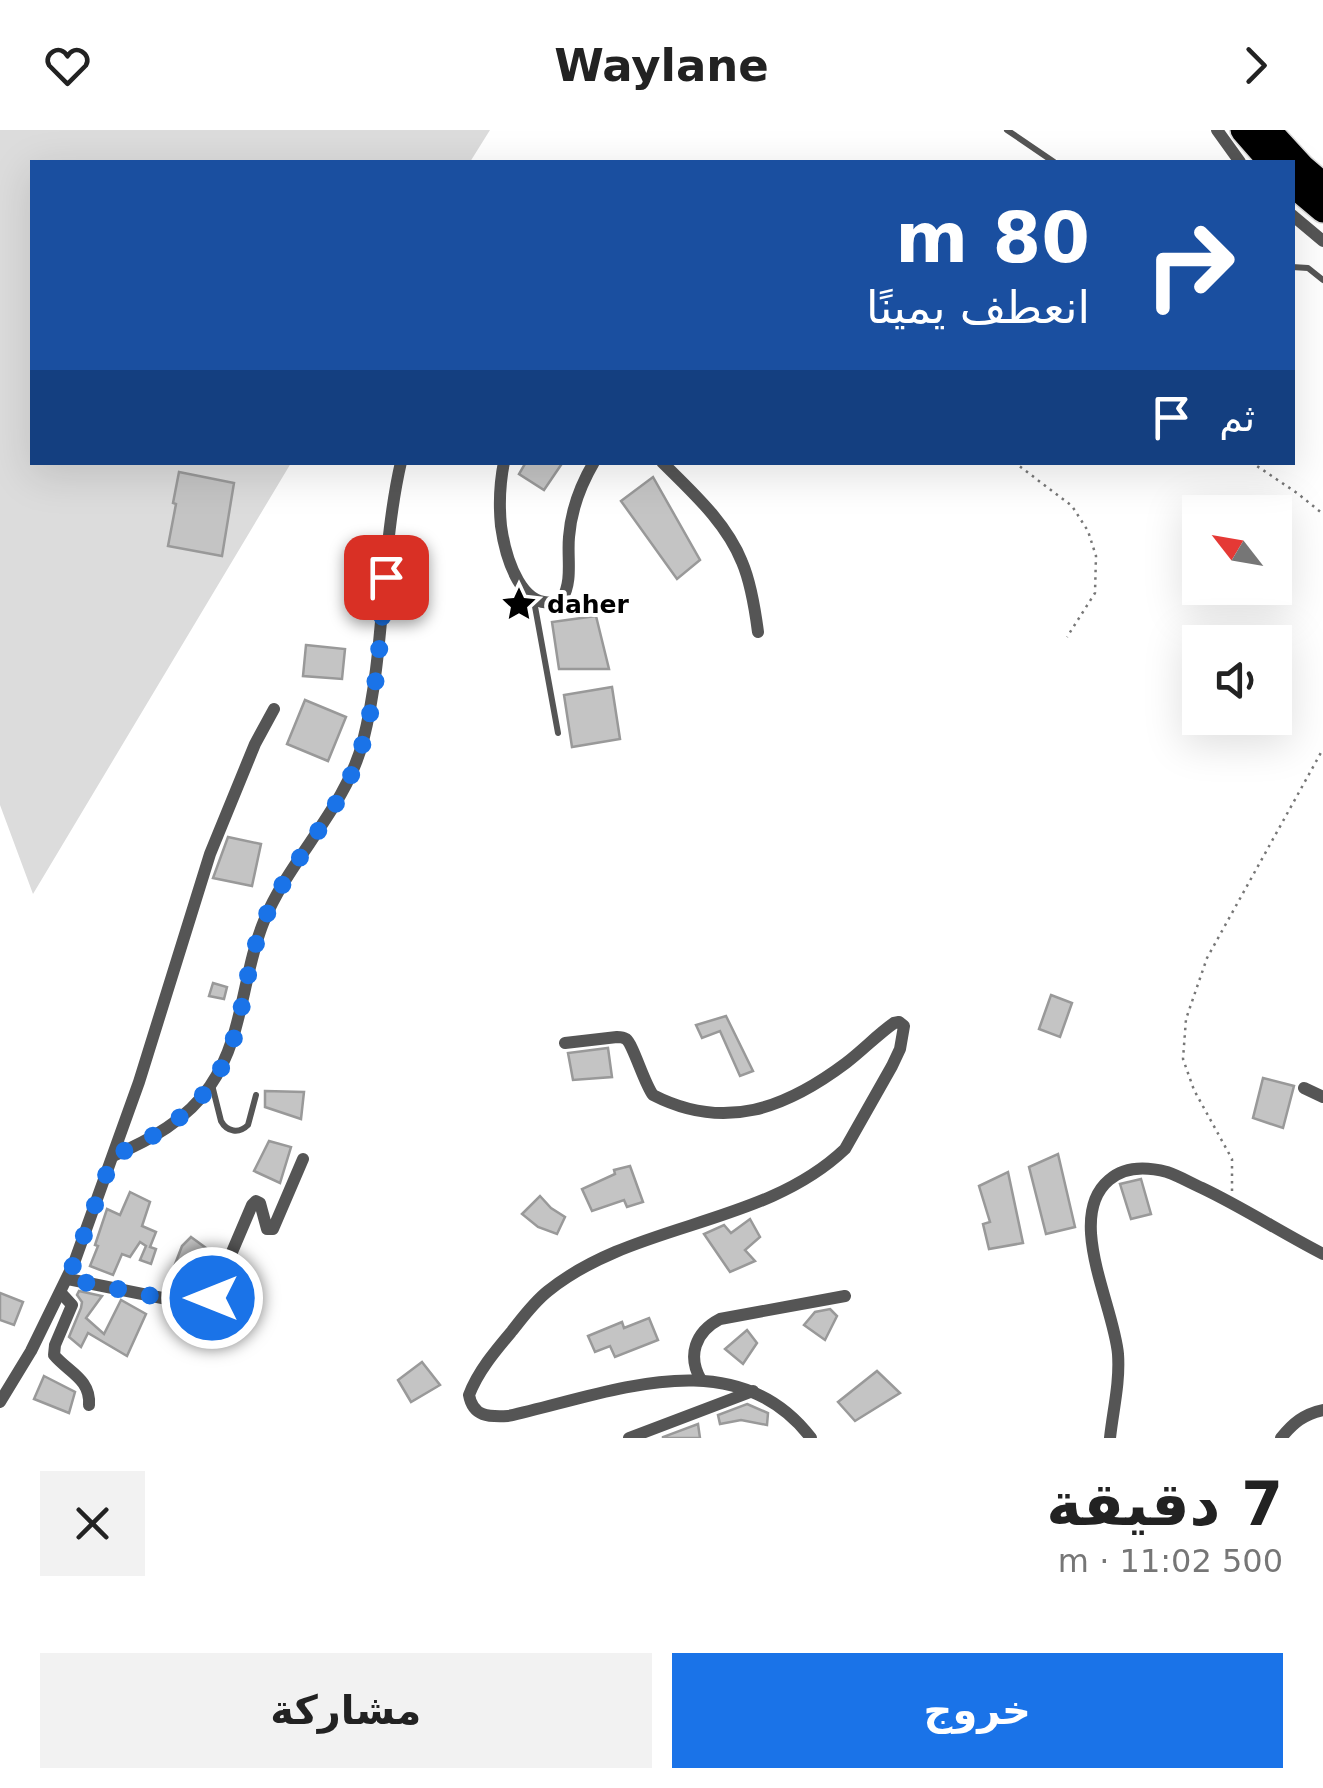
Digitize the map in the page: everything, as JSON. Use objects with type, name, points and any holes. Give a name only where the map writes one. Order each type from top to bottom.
[{"type":"highway","points":[[1243,130],[1269,160]]},
{"type":"highway","points":[[1268,130],[1323,184]]},
{"type":"highway","points":[[1295,187],[1323,210]]},
{"type":"street","points":[[1218,130],[1239,160]]},
{"type":"street","points":[[1295,218],[1323,241]]},
{"type":"street","points":[[113,1156],[156,1136],[200,1100],[212,1084],[230,1048],[264,921],[294,864],[352,774],[363,744],[374,685],[389,530],[400,465]]},
{"type":"street","points":[[504,465],[501,526],[515,574],[534,600],[554,603],[565,594],[574,504],[593,465]]},
{"type":"street","points":[[665,465],[713,514],[731,540],[750,586],[758,632]]},
{"type":"street","points":[[0,1402],[68,1279],[139,1082],[210,854],[255,744],[274,709]]},
{"type":"street","points":[[564,1043],[624,1038],[654,1095],[692,1109],[727,1114],[790,1098],[832,1073],[894,1023],[904,1026],[900,1050],[892,1066],[845,1149],[837,1156],[790,1188],[646,1240],[574,1273],[532,1306],[488,1362],[469,1395],[472,1406],[480,1413],[508,1416],[641,1384],[729,1382],[790,1412],[811,1438]]},
{"type":"street","points":[[1304,1088],[1323,1097]]},
{"type":"street","points":[[68,1279],[187,1303],[208,1302],[216,1292],[254,1202],[260,1203],[266,1226],[271,1230],[303,1159]]},
{"type":"street","points":[[1110,1438],[1118,1353],[1090,1217],[1099,1190],[1114,1176],[1148,1168],[1168,1173],[1232,1202],[1323,1254]]},
{"type":"street","points":[[61,1293],[72,1305],[54,1345],[54,1354],[86,1385],[89,1406]]},
{"type":"street","points":[[701,1380],[693,1352],[711,1324],[720,1319],[845,1296]]},
{"type":"street","points":[[629,1438],[753,1391]]},
{"type":"street","points":[[1281,1438],[1309,1413],[1323,1410]]},
{"type":"lane","points":[[1007,130],[1051,160]]},
{"type":"lane","points":[[1295,267],[1308,268],[1323,280]]},
{"type":"lane","points":[[534,600],[558,734]]},
{"type":"lane","points":[[212,1084],[221,1121],[233,1131],[248,1125],[256,1095]]},
{"type":"path","points":[[1018,465],[1072,506],[1088,531],[1096,556],[1095,593],[1067,637]]},
{"type":"path","points":[[1255,465],[1323,514]]},
{"type":"path","points":[[1232,1202],[1232,1159],[1194,1090],[1183,1060],[1186,1019],[1208,958],[1323,749]]},
{"type":"shaded area","points":[[0,130],[490,130],[471,160],[30,160],[30,465],[290,465],[33,894],[0,805]]},
{"type":"building","points":[[524,465],[561,465],[544,490],[519,474]]},
{"type":"building","points":[[179,472],[234,483],[222,556],[168,546]]},
{"type":"building","points":[[653,477],[700,560],[677,579],[621,501]]},
{"type":"building","points":[[596,616],[609,669],[559,669],[552,622]]},
{"type":"building","points":[[306,645],[345,649],[342,679],[303,676]]},
{"type":"building","points":[[612,687],[620,739],[572,747],[564,695]]},
{"type":"building","points":[[305,700],[346,717],[328,761],[287,744]]},
{"type":"building","points":[[228,837],[261,844],[252,886],[213,878]]},
{"type":"building","points":[[213,983],[227,987],[224,999],[209,996]]},
{"type":"building","points":[[1051,995],[1072,1003],[1060,1037],[1039,1029]]},
{"type":"building","points":[[726,1016],[753,1071],[740,1076],[720,1031],[702,1038],[696,1025]]},
{"type":"building","points":[[608,1048],[612,1077],[573,1080],[568,1053]]},
{"type":"building","points":[[1263,1078],[1294,1086],[1283,1128],[1253,1118]]},
{"type":"building","points":[[265,1091],[304,1092],[301,1119],[265,1107]]},
{"type":"building","points":[[269,1141],[291,1147],[280,1183],[254,1171]]},
{"type":"building","points":[[1058,1154],[1075,1227],[1046,1234],[1029,1167]]},
{"type":"building","points":[[630,1166],[643,1202],[627,1207],[624,1200],[592,1211],[582,1189],[615,1174],[614,1170]]},
{"type":"building","points":[[1008,1172],[1023,1243],[989,1249],[983,1224],[990,1222],[979,1186]]},
{"type":"building","points":[[1141,1179],[1151,1214],[1131,1219],[1120,1184]]},
{"type":"building","points":[[130,1192],[150,1202],[142,1226],[156,1232],[150,1247],[156,1249],[151,1264],[140,1260],[146,1246],[140,1242],[130,1257],[122,1254],[113,1275],[90,1266],[107,1209],[120,1215]]},
{"type":"building","points":[[540,1196],[565,1217],[557,1234],[538,1227],[522,1214]]},
{"type":"building","points":[[750,1219],[760,1237],[745,1250],[755,1261],[730,1272],[704,1234],[724,1225],[731,1233]]},
{"type":"building","points":[[191,1237],[206,1248],[193,1280],[172,1272],[182,1246]]},
{"type":"building","points":[[79,1291],[102,1296],[86,1318],[104,1334],[121,1300],[146,1314],[127,1356],[88,1333],[81,1347],[69,1337],[81,1308]]},
{"type":"building","points":[[0,1293],[23,1302],[14,1325],[0,1320]]},
{"type":"building","points":[[830,1309],[837,1316],[825,1340],[804,1325],[815,1312]]},
{"type":"building","points":[[649,1318],[658,1340],[615,1357],[610,1346],[595,1352],[588,1336],[622,1322],[624,1328]]},
{"type":"building","points":[[747,1330],[757,1343],[743,1364],[725,1349]]},
{"type":"building","points":[[422,1362],[440,1385],[411,1402],[398,1380]]},
{"type":"building","points":[[877,1371],[900,1393],[855,1421],[838,1402]]},
{"type":"building","points":[[44,1376],[75,1392],[69,1413],[34,1399]]},
{"type":"building","points":[[747,1404],[768,1413],[767,1425],[741,1420],[720,1424],[718,1415]]},
{"type":"building","points":[[698,1424],[700,1438],[663,1438],[663,1437]]},
{"type":"place","name":"daher","points":[[519,604]]},
{"type":"route","points":[[212,1298],[203,1304],[187,1303],[68,1279],[113,1156],[156,1136],[182,1116],[200,1100],[221,1069],[238,1023],[252,955],[264,921],[278,890],[352,774],[363,744],[386,577]]}]
